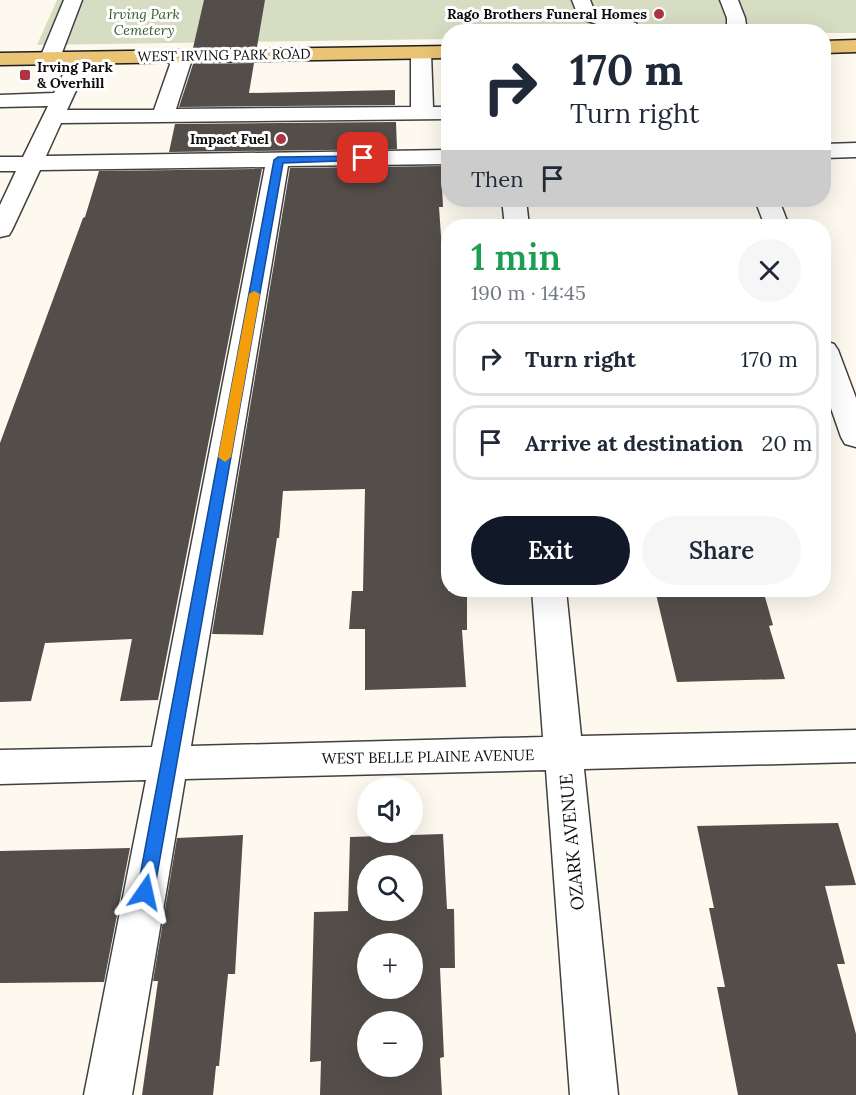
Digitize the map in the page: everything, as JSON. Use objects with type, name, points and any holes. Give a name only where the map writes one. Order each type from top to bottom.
[{"type":"main road","points":[[831,47],[856,46]]},
{"type":"main road","name":"WEST IRVING PARK ROAD","points":[[0,59],[441,52]]},
{"type":"street","points":[[50,58],[73,0]]},
{"type":"street","points":[[582,0],[586,14],[618,24]]},
{"type":"street","points":[[729,0],[736,24]]},
{"type":"street","points":[[421,53],[422,114]]},
{"type":"street","points":[[163,116],[183,56]]},
{"type":"street","points":[[0,230],[81,57]]},
{"type":"street","points":[[0,101],[163,116],[441,113]]},
{"type":"street","points":[[831,150],[856,150]]},
{"type":"street","points":[[0,164],[441,157]]},
{"type":"street","points":[[108,1095],[278,160]]},
{"type":"street","points":[[831,369],[856,437]]},
{"type":"street","name":"OZARK AVENUE","points":[[550,597],[594,1095]]},
{"type":"street","name":"WEST BELLE PLAINE AVENUE","points":[[0,767],[856,746]]},
{"type":"green space","name":"Irving Park Cemetery","points":[[57,0],[856,0],[856,33],[831,33],[831,24],[441,24],[441,39],[37,45]]},
{"type":"building","points":[[204,0],[265,0],[257,47],[193,48]]},
{"type":"building","name":"Impact Fuel","points":[[254,63],[249,93],[395,90],[395,105],[179,107],[193,64]]},
{"type":"building","points":[[396,122],[397,149],[169,152],[175,124]]},
{"type":"building","points":[[441,166],[441,207],[439,207],[441,236],[441,597],[467,597],[467,630],[462,630],[466,687],[365,690],[365,629],[349,629],[352,591],[363,591],[365,489],[283,491],[279,538],[277,538],[263,635],[212,634],[290,168]]},
{"type":"building","points":[[262,169],[158,700],[120,701],[132,639],[45,643],[31,701],[0,702],[0,443],[85,217],[99,171]]},
{"type":"building","points":[[657,597],[765,597],[773,625],[769,626],[785,679],[677,682]]},
{"type":"building","points":[[838,823],[856,885],[825,886],[845,964],[837,964],[856,1034],[856,1095],[738,1095],[717,987],[725,987],[709,908],[714,908],[697,826]]},
{"type":"building","points":[[443,834],[447,909],[454,909],[455,968],[440,968],[444,1057],[440,1058],[442,1095],[320,1095],[321,1061],[310,1062],[314,912],[348,911],[350,837],[357,837],[357,843],[423,843],[423,835]]},
{"type":"building","points":[[243,835],[235,974],[228,974],[219,1066],[216,1066],[213,1095],[142,1095],[158,981],[153,981],[177,838]]},
{"type":"building","points":[[130,848],[104,982],[0,983],[0,851]]},
{"type":"slow traffic","points":[[225,457],[254,294]]},
{"type":"place","name":"Rago Brothers Funeral Homes","points":[[659,14]]},
{"type":"place","name":"Irving Park & Overhill","points":[[25,75]]},
{"type":"place","name":"Impact Fuel","points":[[281,139]]},
{"type":"route","points":[[145,892],[278,160],[363,158]]}]
